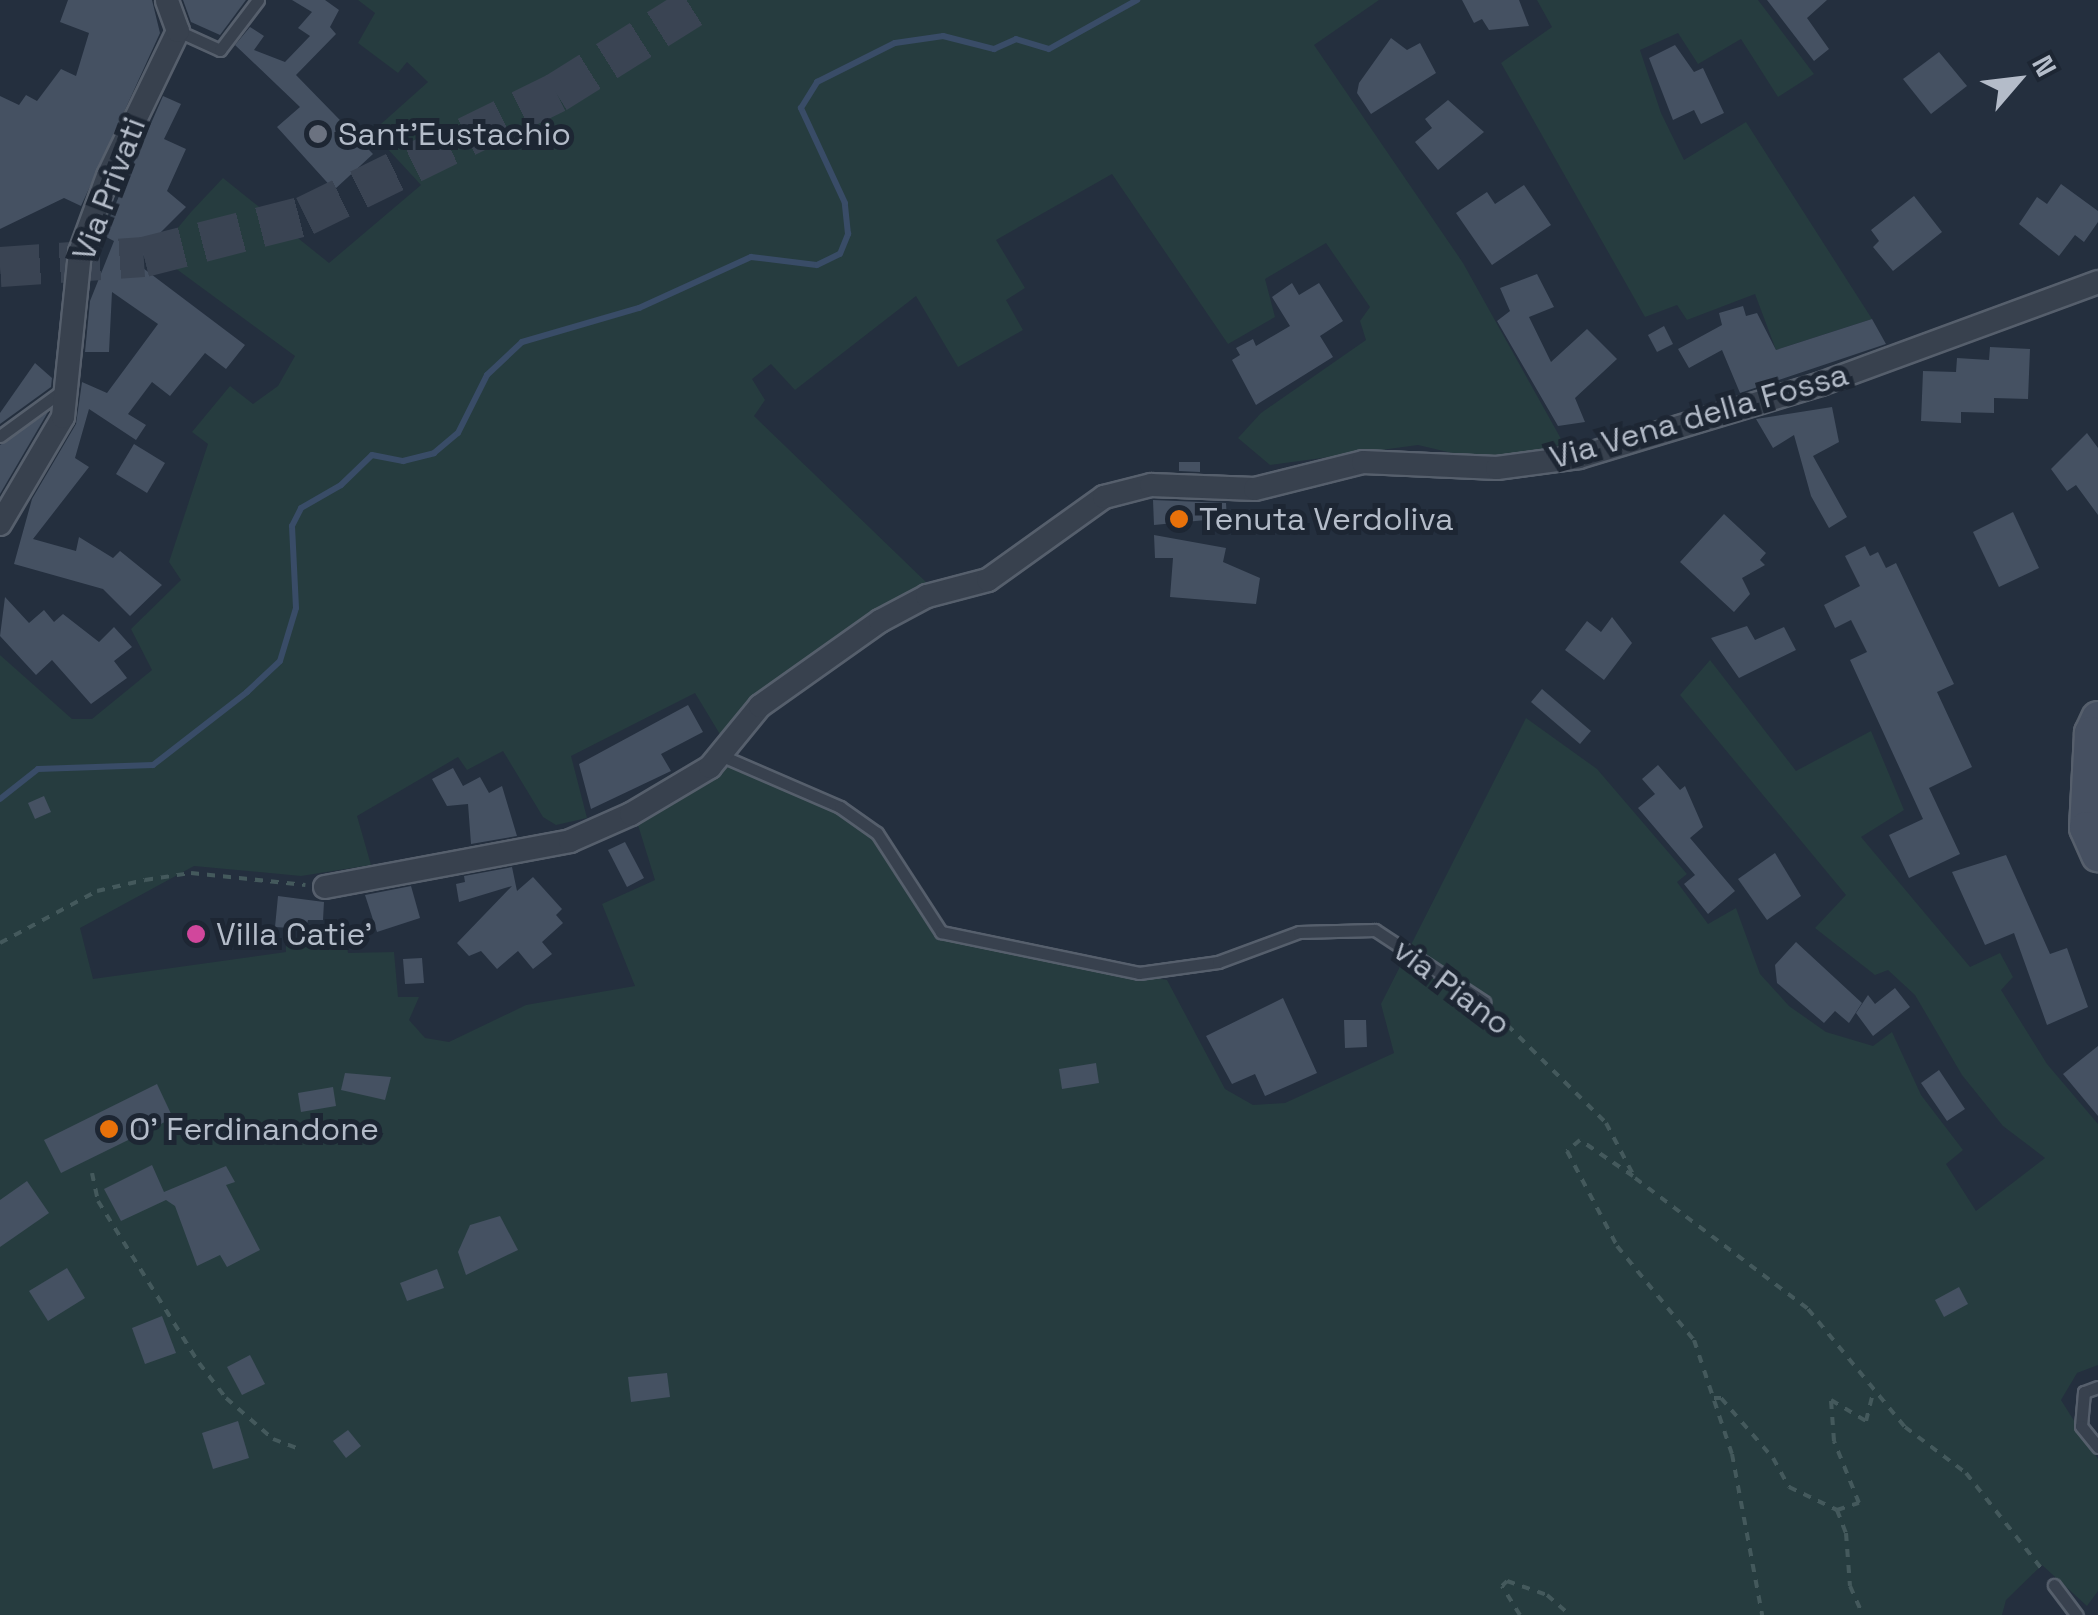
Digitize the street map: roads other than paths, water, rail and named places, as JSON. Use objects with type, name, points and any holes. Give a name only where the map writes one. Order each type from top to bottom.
[{"type":"main road","points":[[2098,718],[2091,734],[2086,828],[2098,856]]},
{"type":"street","points":[[167,0],[178,31]]},
{"type":"street","name":"Via Privati","points":[[0,524],[43,458],[63,417],[80,252],[108,176],[178,31]]},
{"type":"street","name":"Via Vena della Fossa","points":[[325,887],[570,841],[664,796],[720,754],[760,706],[880,621],[926,596],[988,580],[1104,497],[1151,484],[1255,489],[1362,462],[1497,468],[1579,457],[1821,384],[2098,282]]},
{"type":"lane","points":[[178,31],[220,50],[258,0]]},
{"type":"lane","points":[[0,436],[66,388]]},
{"type":"lane","name":"via Piano","points":[[720,754],[840,807],[877,833],[942,932],[1139,973],[1218,962],[1299,932],[1374,930],[1484,1002]]},
{"type":"lane","points":[[2098,1387],[2084,1392],[2081,1426],[2098,1447]]},
{"type":"lane","points":[[2054,1584],[2077,1615]]},
{"type":"waterway","points":[[0,799],[38,769],[153,765],[247,692],[280,661],[296,608],[292,526],[301,508],[341,485],[372,455],[403,461],[434,453],[458,433],[487,375],[522,342],[639,308],[751,257],[817,265],[840,254],[848,234],[845,203],[801,108],[817,82],[895,43],[943,36],[994,49],[1016,39],[1049,49],[1137,0]]},
{"type":"tunnel","points":[[0,267],[144,257],[305,216],[556,93],[704,0]]},
{"type":"place","name":"Sant'Eustachio","points":[[318,134]]},
{"type":"place","name":"Tenuta Verdoliva","points":[[1179,519]]},
{"type":"place","name":"Villa Catie'","points":[[196,934]]},
{"type":"place","name":"O' Ferdinandone","points":[[109,1129]]}]
